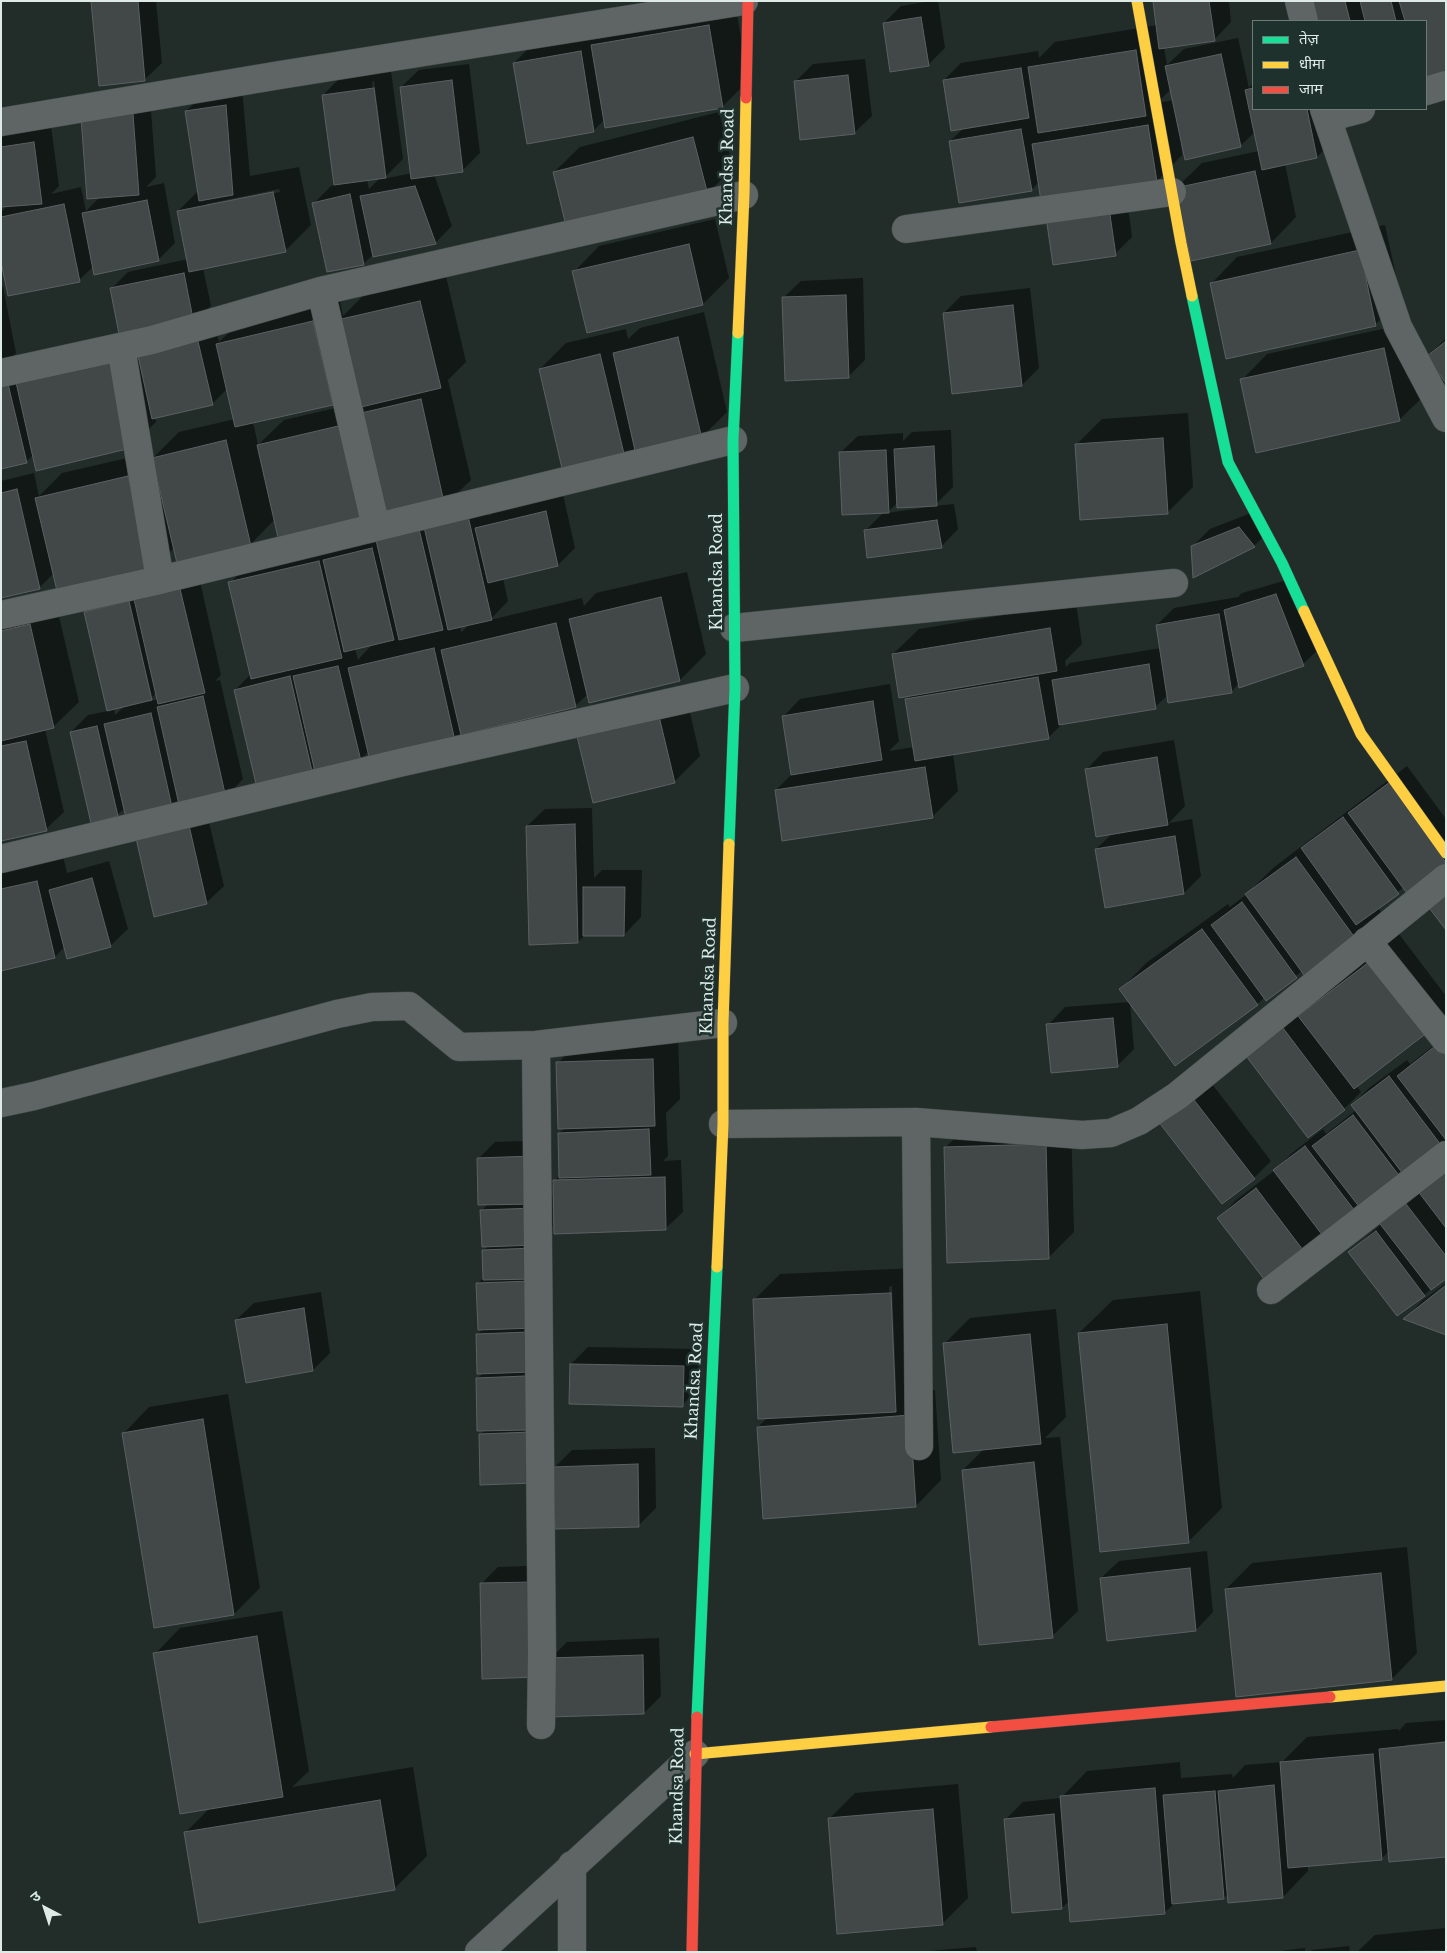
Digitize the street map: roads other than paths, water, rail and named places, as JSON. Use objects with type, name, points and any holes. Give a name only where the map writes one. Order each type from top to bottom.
[{"type":"street","points":[[1,122],[290,73],[746,1]]},
{"type":"street","name":"Khandsa Road","points":[[692,1952],[695,1754],[723,1124],[723,1023],[735,688],[733,440],[744,194],[746,1]]},
{"type":"street","points":[[1137,1],[1181,243],[1228,462],[1282,563],[1361,734],[1446,853]]},
{"type":"street","points":[[1300,1],[1304,20]]},
{"type":"street","points":[[1427,91],[1446,85]]},
{"type":"street","points":[[1352,110],[1326,113],[1398,327],[1446,418]]},
{"type":"street","points":[[906,229],[1172,192]]},
{"type":"street","points":[[1,373],[152,340],[321,291],[744,194]]},
{"type":"street","points":[[321,291],[376,527]]},
{"type":"street","points":[[121,347],[160,580]]},
{"type":"street","points":[[1,615],[160,580],[733,440]]},
{"type":"street","points":[[734,628],[1174,583]]},
{"type":"street","points":[[1,859],[399,763],[735,688]]},
{"type":"street","points":[[723,1124],[916,1122],[1082,1135],[1111,1133],[1138,1121],[1177,1096],[1446,878]]},
{"type":"street","points":[[1367,941],[1446,1040]]},
{"type":"street","points":[[1,1103],[338,1014],[372,1007],[409,1006],[459,1047],[536,1045],[723,1023]]},
{"type":"street","points":[[536,1045],[542,1654],[541,1725]]},
{"type":"street","points":[[916,1122],[919,1446]]},
{"type":"street","points":[[1271,1290],[1446,1155]]},
{"type":"street","points":[[479,1952],[695,1754],[1446,1686]]},
{"type":"street","points":[[572,1865],[572,1952]]}]
